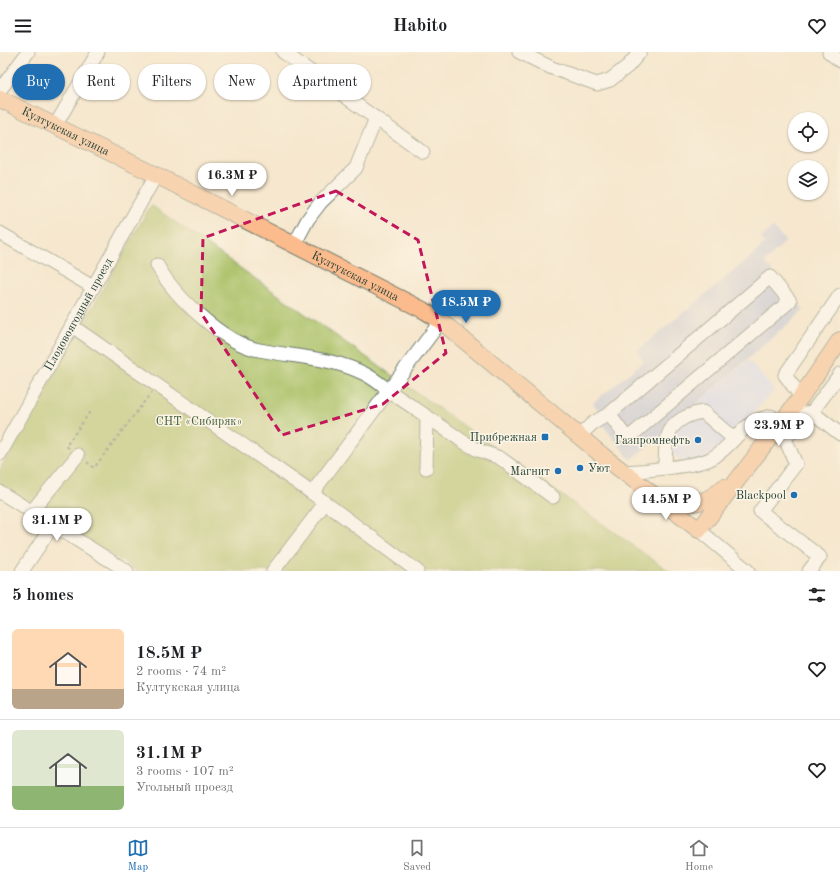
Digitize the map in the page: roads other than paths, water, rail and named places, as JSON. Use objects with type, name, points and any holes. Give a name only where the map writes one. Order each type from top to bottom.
[{"type":"main road","name":"Култукская улица","points":[[0,99],[156,175],[441,321],[579,436],[699,530]]},
{"type":"main road","points":[[699,530],[757,452],[801,397],[840,340]]},
{"type":"main road","points":[[649,491],[675,503],[696,504],[706,501],[716,496],[742,466],[757,452]]},
{"type":"street","points":[[0,90],[28,52]]},
{"type":"street","points":[[55,126],[98,52]]},
{"type":"street","points":[[284,52],[423,152]]},
{"type":"street","points":[[519,52],[552,68],[597,84],[610,80],[628,66],[640,52]]},
{"type":"street","points":[[829,52],[840,61]]},
{"type":"street","points":[[294,245],[308,219],[321,202],[356,168],[376,118]]},
{"type":"street","name":"Плодовоягодный проезд","points":[[0,454],[156,175]]},
{"type":"street","points":[[0,233],[93,287]]},
{"type":"street","points":[[157,264],[164,278],[196,311],[210,324],[237,342],[257,350],[342,365],[365,374],[478,450],[500,458],[554,496]]},
{"type":"street","points":[[579,436],[593,423],[609,414],[770,277],[790,301],[633,434],[626,437],[609,414]]},
{"type":"street","points":[[801,397],[785,375],[840,295]]},
{"type":"street","points":[[312,493],[441,321]]},
{"type":"street","points":[[72,326],[312,493],[417,571]]},
{"type":"street","points":[[624,472],[710,459],[724,450],[744,427],[757,419],[771,416],[779,425],[791,434],[806,413],[812,412],[840,374]]},
{"type":"street","points":[[664,467],[668,435],[674,424],[694,413],[703,412],[734,439]]},
{"type":"street","points":[[812,412],[840,434]]},
{"type":"street","points":[[426,468],[427,417]]},
{"type":"street","points":[[779,425],[796,464],[760,512],[820,556],[809,571]]},
{"type":"street","points":[[32,511],[78,455]]},
{"type":"street","points":[[0,492],[127,571]]},
{"type":"street","points":[[273,571],[325,503]]},
{"type":"street","points":[[22,571],[53,525]]},
{"type":"street","name":"Култукская улица","points":[[699,530],[748,571]]},
{"type":"place","name":"Прибрежная","points":[[545,437]]},
{"type":"place","name":"Газпромнефть","points":[[698,440]]},
{"type":"place","name":"Уют","points":[[580,468]]},
{"type":"place","name":"Магнит","points":[[558,471]]},
{"type":"place","name":"Blackpool","points":[[794,495]]},
{"type":"park label","name":"СНТ «Сибиряк»","points":[[199,421]]}]
